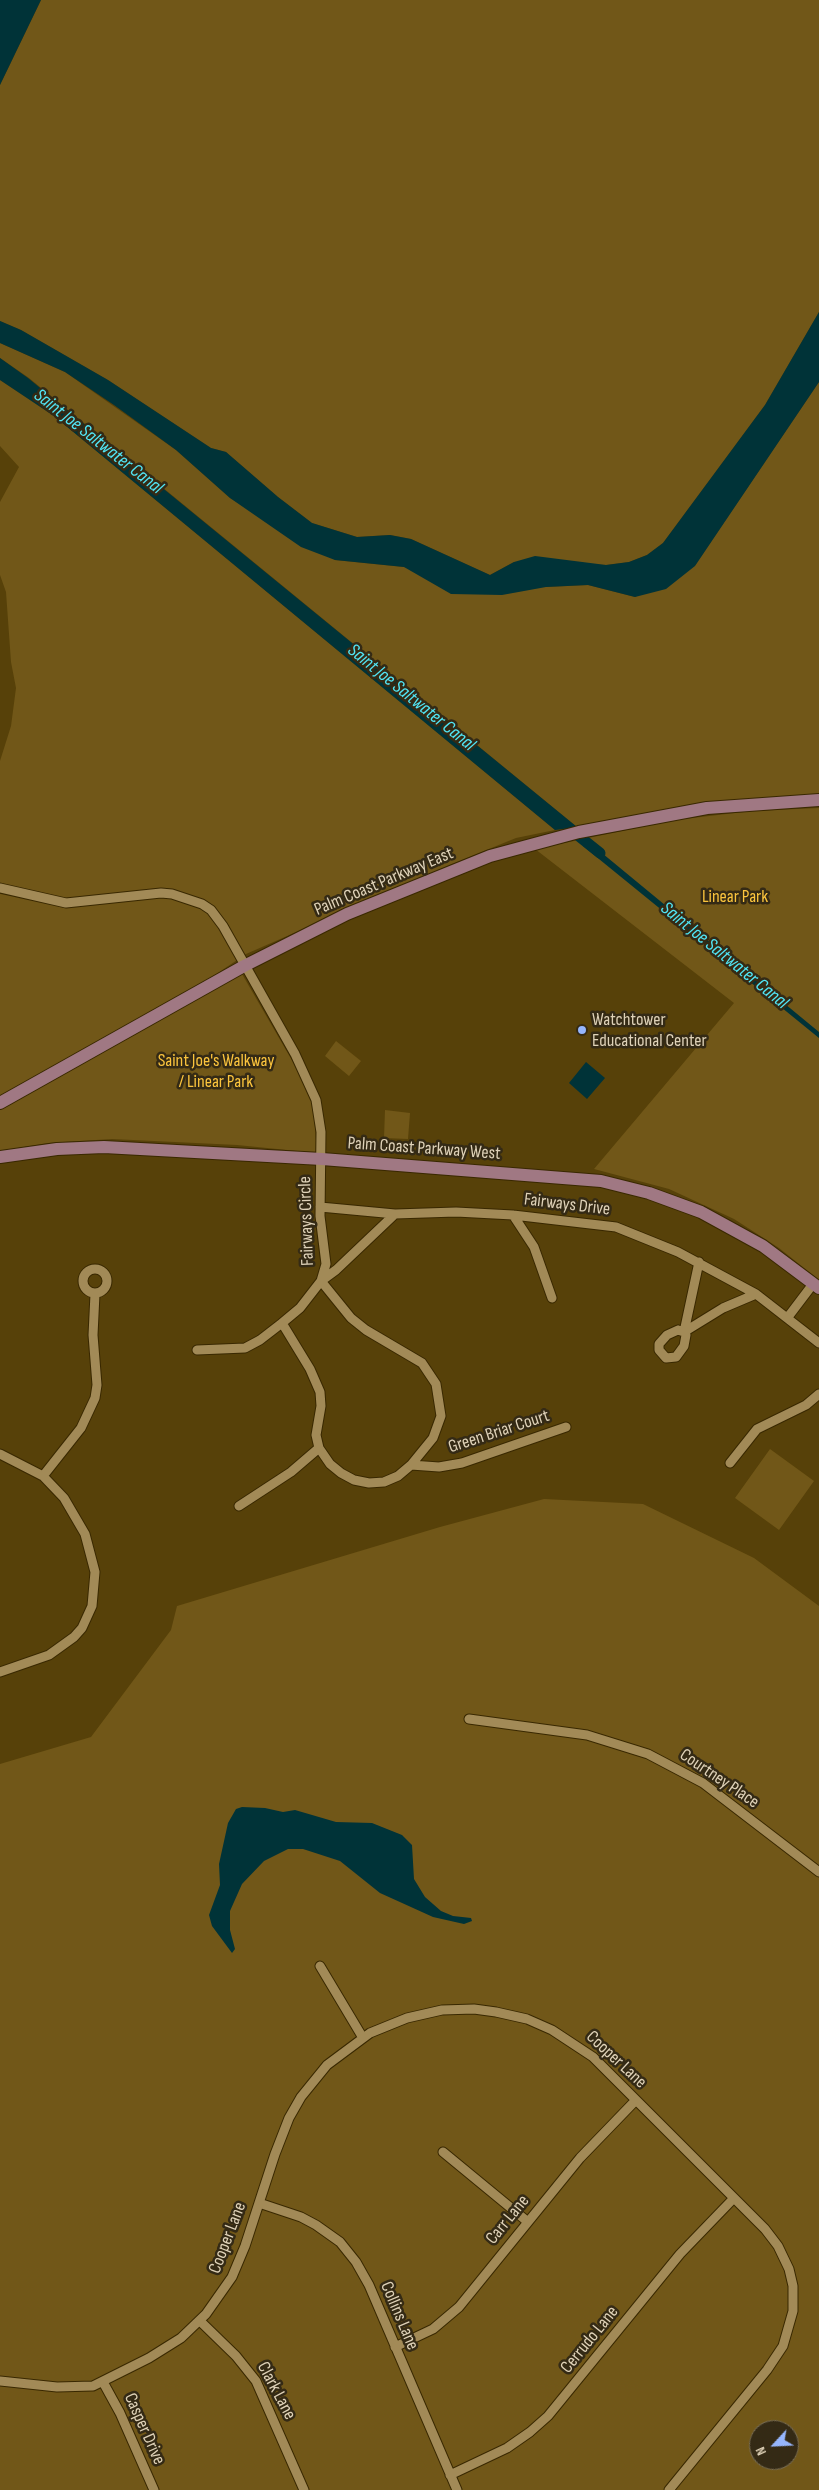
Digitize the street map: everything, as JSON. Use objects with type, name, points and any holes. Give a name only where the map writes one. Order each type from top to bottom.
[{"type":"main road","name":"Palm Coast Parkway East","points":[[0,1103],[244,966],[347,914],[490,856],[604,827],[707,808],[819,800]]},
{"type":"main road","name":"Palm Coast Parkway West","points":[[0,1157],[57,1149],[104,1147],[322,1159],[584,1179],[618,1184],[666,1199],[718,1221],[762,1246],[816,1286]]},
{"type":"street","name":"Fairways Circle","points":[[0,888],[66,903],[161,893],[183,897],[202,904],[216,916],[295,1054],[313,1091],[320,1120],[322,1159],[320,1207],[326,1264],[321,1281]]},
{"type":"street","name":"Fairways Drive","points":[[320,1207],[395,1214],[456,1212],[513,1215],[616,1227],[658,1242],[699,1262],[756,1294],[819,1342]]},
{"type":"street","name":"Fairways Circle","points":[[197,1350],[245,1348],[260,1340],[282,1324],[305,1302],[321,1281],[336,1270],[395,1214]]},
{"type":"street","points":[[513,1215],[534,1247],[552,1298]]},
{"type":"street","points":[[699,1262],[684,1332],[723,1308],[756,1294]]},
{"type":"street","name":"Fairways Circle","points":[[319,1448],[335,1468],[348,1477],[362,1482],[384,1482],[398,1476],[411,1465],[433,1438],[440,1424],[439,1395],[433,1377],[417,1359],[359,1324],[321,1281]]},
{"type":"street","points":[[788,1317],[816,1286]]},
{"type":"street","points":[[43,1476],[81,1428],[95,1398],[97,1386],[93,1336],[95,1294]]},
{"type":"street","points":[[239,1506],[292,1472],[319,1448],[316,1435],[322,1406],[320,1392],[310,1369],[282,1324]]},
{"type":"street","points":[[730,1463],[757,1429],[800,1408],[819,1394]]},
{"type":"street","name":"Green Briar Court","points":[[411,1465],[439,1467],[462,1463],[566,1427]]},
{"type":"street","points":[[0,1454],[43,1476],[73,1510],[85,1534],[95,1572],[92,1606],[82,1628],[62,1647],[36,1660],[0,1672]]},
{"type":"street","name":"Courtney Place","points":[[469,1719],[587,1735],[619,1743],[648,1754],[702,1783],[819,1872]]},
{"type":"street","points":[[320,1966],[363,2038]]},
{"type":"street","name":"Cooper Lane","points":[[0,2381],[74,2388],[93,2386],[159,2353],[200,2321],[218,2300],[232,2277],[245,2246],[280,2139],[301,2097],[327,2065],[363,2038],[390,2024],[433,2011],[474,2009],[507,2014],[536,2023],[570,2040],[593,2057],[770,2235],[786,2261],[794,2295],[791,2326],[786,2339],[773,2361],[669,2490]]},
{"type":"street","name":"Carr Lane","points":[[395,2347],[428,2332],[448,2317],[580,2158],[636,2100]]},
{"type":"street","points":[[443,2152],[528,2222]]},
{"type":"street","name":"Cerrudo Lane","points":[[450,2475],[507,2448],[530,2432],[548,2416],[680,2254],[734,2198]]},
{"type":"street","name":"Collins Lane","points":[[258,2203],[309,2221],[332,2236],[346,2249],[365,2277],[456,2490]]},
{"type":"street","name":"Clark Lane","points":[[200,2321],[236,2356],[256,2381],[304,2490]]},
{"type":"street","name":"Casper Drive","points":[[103,2382],[120,2413],[154,2490]]},
{"type":"green space","points":[[41,0],[819,0],[819,312],[765,405],[663,543],[647,555],[629,562],[606,565],[514,562],[490,575],[411,539],[390,535],[357,537],[312,523],[278,497],[226,452],[211,448],[108,380],[21,330],[0,321],[0,85]]},
{"type":"green space","points":[[0,343],[65,372],[176,450],[230,498],[335,560],[404,567],[546,587],[588,585],[635,597],[695,565],[819,382],[819,795],[577,827],[29,378],[0,358]]},
{"type":"green space","points":[[0,380],[54,416],[555,830],[516,838],[246,954],[200,985],[0,1097],[0,761],[11,726],[16,688],[11,662],[6,592],[0,575],[0,502],[19,467],[0,446]]},
{"type":"green space","name":"Linear Park","points":[[819,808],[819,1280],[779,1248],[734,1219],[669,1189],[594,1169],[734,1003],[535,849],[675,820],[752,811]]},
{"type":"green space","name":"Saint Joe's Walkway / Linear Park","points":[[242,974],[301,1076],[313,1101],[317,1153],[237,1145],[112,1139],[48,1143],[0,1151],[0,1110]]},
{"type":"green space","points":[[336,1041],[361,1061],[349,1076],[325,1056]]},
{"type":"green space","points":[[385,1110],[410,1113],[408,1139],[384,1138]]},
{"type":"green space","points":[[770,1449],[814,1481],[779,1530],[735,1498]]},
{"type":"green space","points":[[544,1499],[643,1504],[754,1558],[819,1606],[819,2490],[0,2490],[0,1764],[91,1737],[171,1630],[177,1606],[440,1527]]},
{"type":"water","points":[[0,0],[41,0],[0,85]]},
{"type":"water","points":[[819,312],[819,382],[695,566],[666,589],[635,597],[588,585],[546,587],[502,595],[451,594],[404,567],[335,560],[301,547],[230,498],[176,450],[114,405],[65,372],[0,343],[0,321],[21,330],[108,380],[211,448],[226,452],[278,497],[312,523],[357,537],[390,535],[411,539],[490,575],[514,562],[535,556],[606,565],[629,562],[647,555],[663,543],[765,405]]},
{"type":"water","points":[[0,358],[28,378],[577,827],[555,830],[54,416],[0,380]]},
{"type":"water","points":[[591,844],[819,1032],[819,1038],[583,846]]},
{"type":"water","points":[[586,1062],[605,1078],[587,1099],[569,1083]]},
{"type":"water","points":[[242,1807],[265,1808],[283,1812],[295,1810],[336,1822],[372,1823],[402,1835],[412,1845],[414,1879],[425,1897],[441,1911],[453,1916],[471,1918],[472,1921],[464,1924],[433,1917],[380,1893],[340,1861],[303,1849],[288,1849],[264,1861],[242,1884],[230,1911],[230,1930],[235,1949],[232,1953],[212,1926],[209,1915],[220,1885],[219,1864],[228,1823],[236,1809]]},
{"type":"waterway","name":"Saint Joe Saltwater Canal","points":[[570,829],[600,853]]},
{"type":"place","name":"Watchtower Educational Center","points":[[582,1030]]}]
